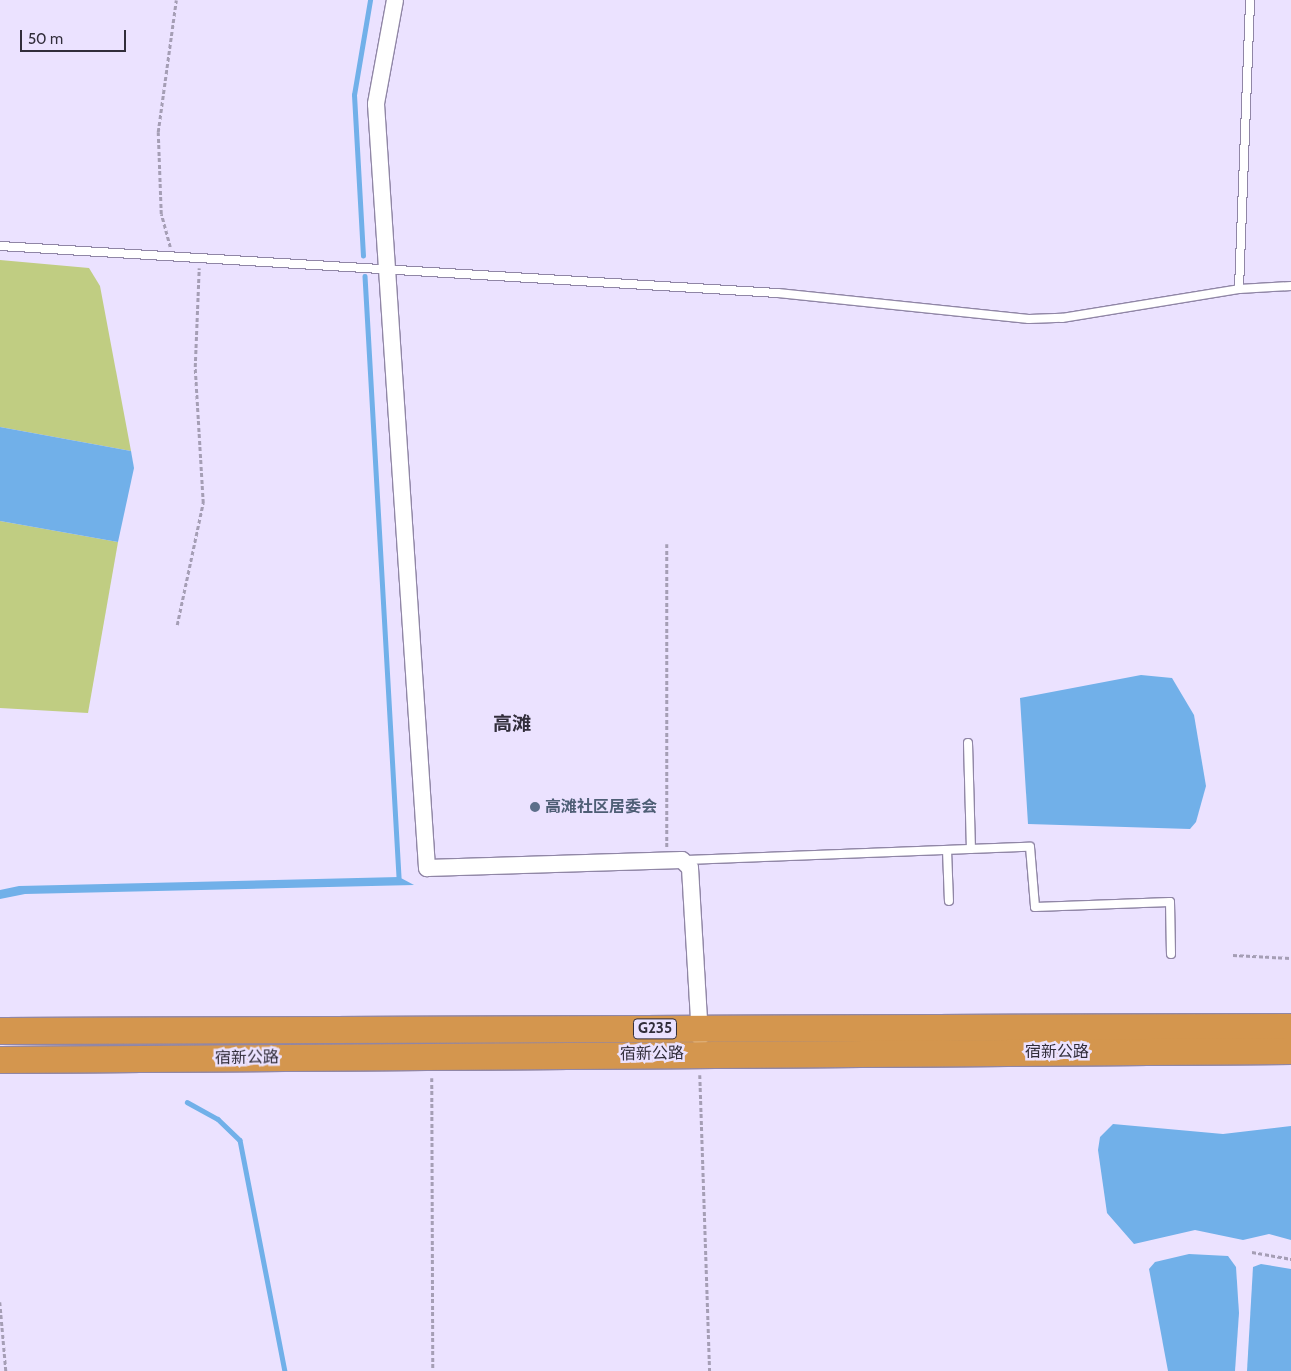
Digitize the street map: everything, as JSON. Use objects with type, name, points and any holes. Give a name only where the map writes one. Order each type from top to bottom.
[{"type":"highway","name":"宿新公路","points":[[6,1060],[432,1056],[700,1041],[1291,1027]]},
{"type":"highway","name":"宿新公路","points":[[9,1031],[1291,1051]]},
{"type":"street","points":[[395,0],[376,104],[427,868],[675,859],[690,868],[700,1041]]},
{"type":"lane","points":[[1239,289],[1250,0]]},
{"type":"lane","points":[[0,246],[778,293],[1029,319],[1062,318],[1239,289],[1291,286]]},
{"type":"lane","points":[[968,743],[971,849]]},
{"type":"lane","points":[[675,859],[1030,847],[1035,907],[1170,902],[1171,954]]},
{"type":"lane","points":[[947,850],[949,901]]},
{"type":"path","points":[[175,257],[164,234],[160,214],[158,132],[176,0]]},
{"type":"path","points":[[177,625],[203,503],[194,367],[200,258]]},
{"type":"path","points":[[667,544],[675,859]]},
{"type":"path","points":[[1232,954],[1291,958]]},
{"type":"path","points":[[700,1041],[710,1371]]},
{"type":"path","points":[[432,1056],[434,1371]]},
{"type":"path","points":[[1252,1252],[1291,1260]]},
{"type":"path","points":[[0,1302],[6,1371]]},
{"type":"green space","points":[[0,260],[89,268],[100,286],[131,451],[0,427]]},
{"type":"green space","points":[[0,521],[118,542],[88,713],[0,708]]},
{"type":"water","points":[[0,427],[131,451],[134,468],[118,542],[0,521]]},
{"type":"water","points":[[1141,675],[1172,678],[1194,715],[1206,786],[1196,822],[1190,829],[1028,824],[1020,698]]},
{"type":"water","points":[[399,877],[414,885],[25,894],[0,899],[0,890],[19,886]]},
{"type":"water","points":[[1113,1124],[1223,1134],[1291,1126],[1291,1240],[1269,1234],[1243,1240],[1195,1230],[1134,1244],[1107,1213],[1098,1150],[1100,1137]]},
{"type":"water","points":[[1189,1254],[1228,1256],[1236,1267],[1239,1313],[1235,1371],[1168,1371],[1149,1269],[1155,1262]]},
{"type":"water","points":[[1261,1264],[1291,1269],[1291,1371],[1247,1371],[1253,1267]]},
{"type":"waterway","points":[[363,256],[354,95],[370,0]]},
{"type":"waterway","points":[[365,276],[399,877]]},
{"type":"waterway","points":[[187,1102],[218,1119],[240,1140],[285,1371]]},
{"type":"place","name":"高滩社区居委会","points":[[535,807]]},
{"type":"district","name":"高滩","points":[[512,724]]}]
